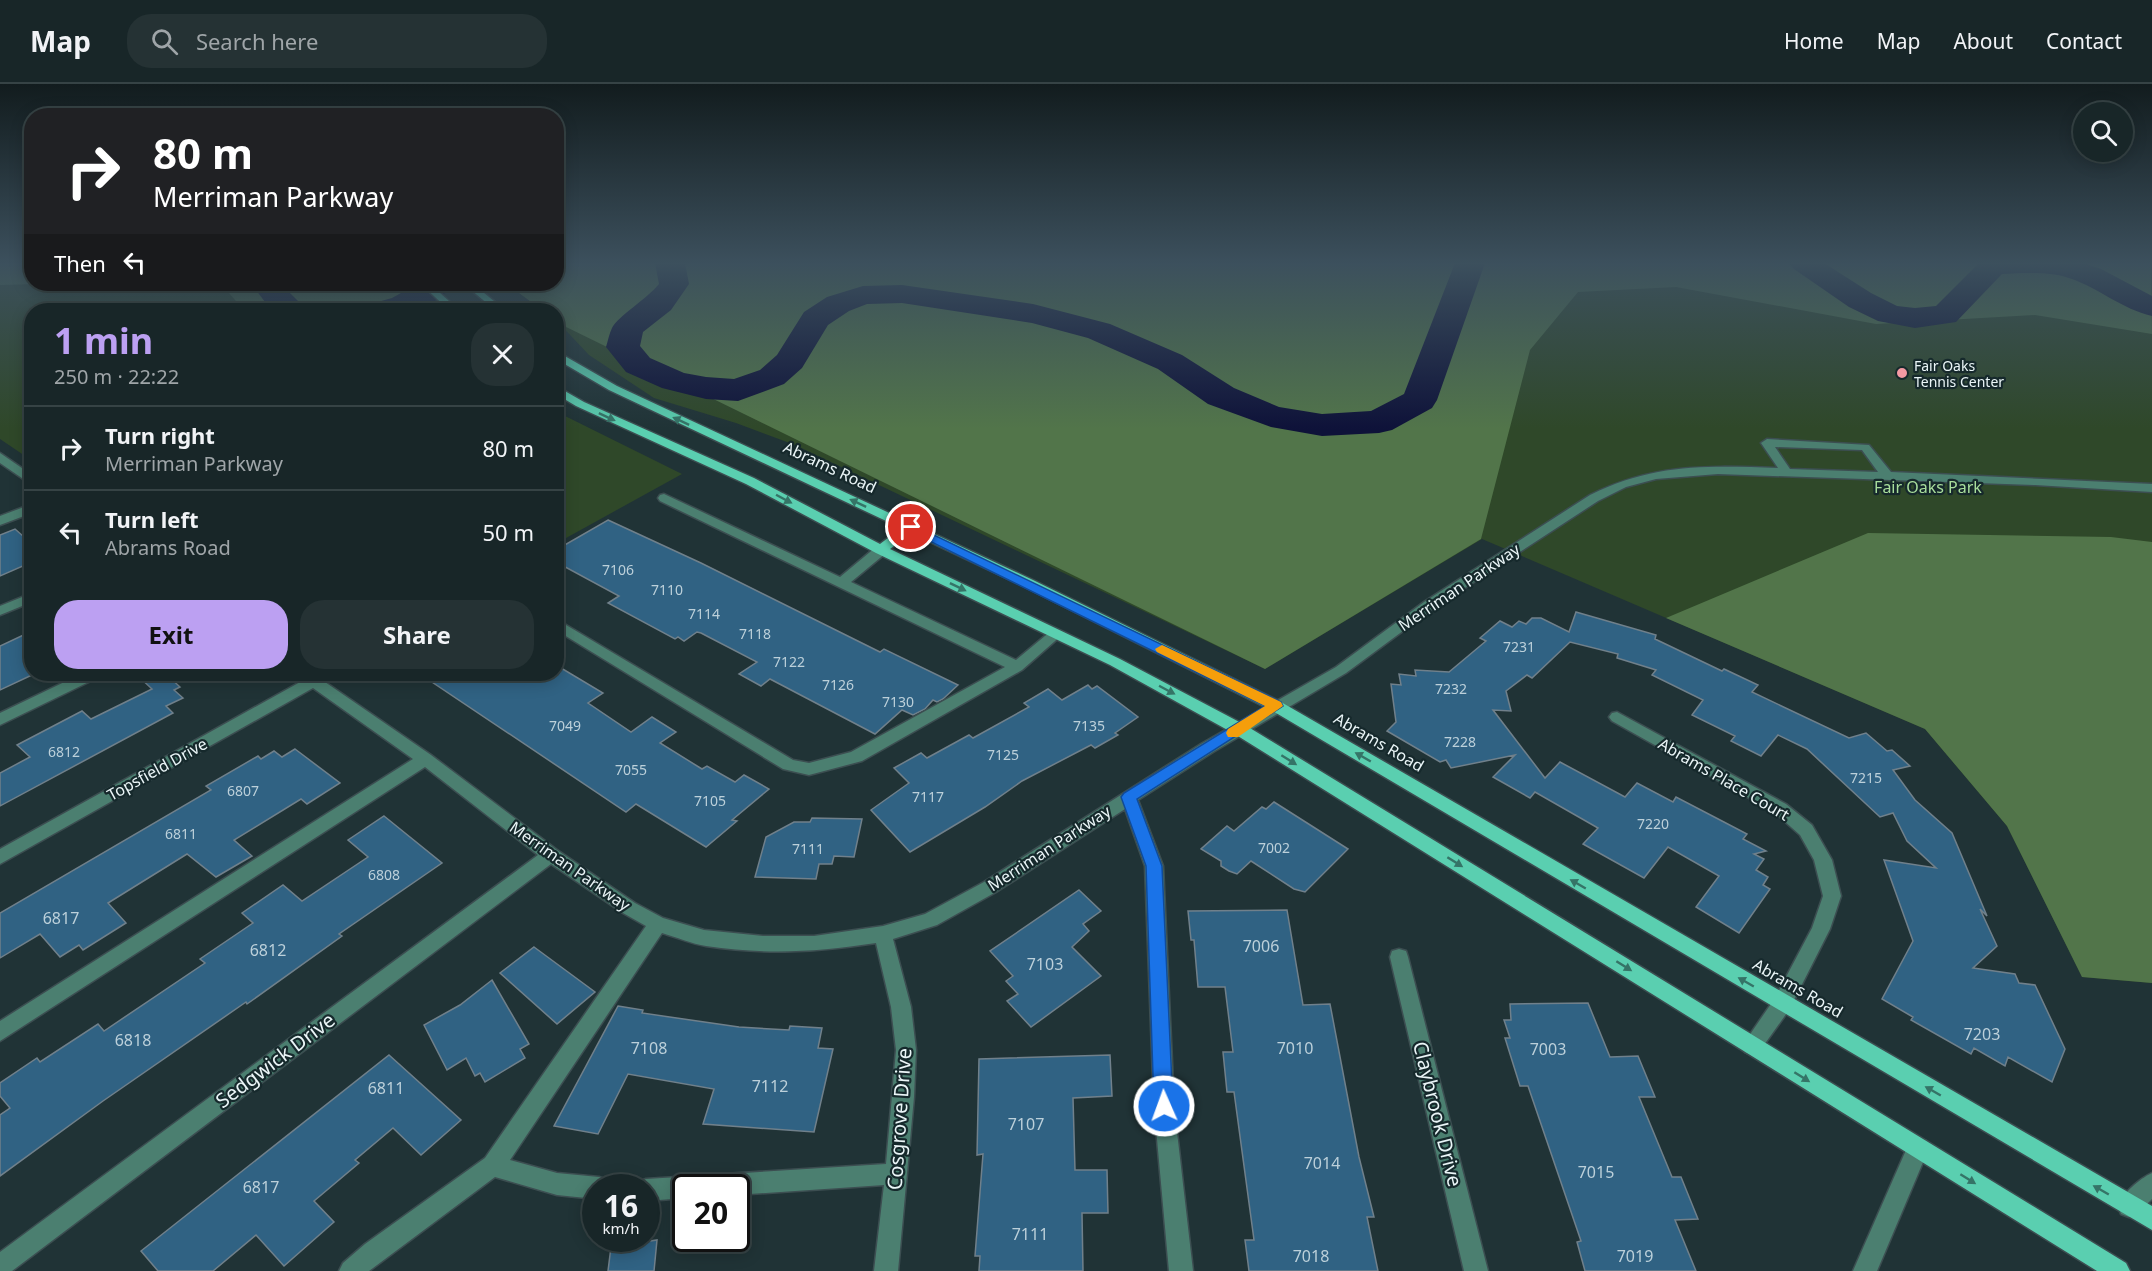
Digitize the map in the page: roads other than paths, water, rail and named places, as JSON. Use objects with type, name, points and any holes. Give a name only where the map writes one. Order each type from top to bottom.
[{"type":"main road","name":"Abrams Road","points":[[564,359],[613,388],[911,527],[1276,706],[2152,1219]]},
{"type":"main road","points":[[564,394],[614,420],[750,481],[881,550],[1115,662],[1239,729],[2118,1271]]},
{"type":"main road","points":[[881,550],[911,527]]},
{"type":"street","points":[[1786,472],[1767,443],[1865,447],[1887,475]]},
{"type":"street","points":[[0,457],[24,475]]},
{"type":"street","name":"Merriman Parkway","points":[[314,681],[425,759],[551,855],[629,908],[658,924],[704,938],[763,944],[814,944],[883,934],[930,920],[980,892],[1276,706],[1341,670],[1452,590],[1594,498],[1622,484],[1684,471],[1887,475],[2152,488]]},
{"type":"street","points":[[664,498],[1017,667]]},
{"type":"street","points":[[0,521],[24,511]]},
{"type":"street","points":[[841,583],[881,550]]},
{"type":"street","points":[[0,611],[24,600]]},
{"type":"street","points":[[564,628],[789,765],[809,769],[856,757],[1017,667],[1056,634]]},
{"type":"street","points":[[0,720],[78,681]]},
{"type":"street","name":"Topsfield Drive","points":[[0,857],[301,681]]},
{"type":"street","name":"Abrams Place Court","points":[[1617,717],[1780,808],[1806,831],[1823,860],[1832,896],[1821,929],[1782,1004],[1752,1046]]},
{"type":"street","points":[[0,1032],[425,759]]},
{"type":"street","points":[[1129,797],[1154,866],[1164,1106],[1181,1271]]},
{"type":"street","name":"Sedgwick Drive","points":[[0,1266],[551,855]]},
{"type":"street","points":[[351,1271],[373,1252],[493,1166],[658,924]]},
{"type":"street","name":"Cosgrove Drive","points":[[883,934],[902,1007],[906,1050],[904,1097],[886,1271]]},
{"type":"street","name":"Claybrook Drive","points":[[1399,957],[1476,1271]]},
{"type":"street","points":[[1865,1271],[1918,1148]]},
{"type":"street","points":[[493,1166],[557,1184],[582,1186]]},
{"type":"street","points":[[660,1189],[895,1174]]},
{"type":"street","points":[[2129,1206],[2152,1184]]},
{"type":"waterway","points":[[640,318],[628,328],[623,347],[638,365],[674,381],[706,388],[738,390],[772,377],[790,361],[816,318]]},
{"type":"waterway","points":[[1050,318],[1099,331],[1170,362],[1221,396],[1271,416],[1322,425],[1379,422],[1419,400],[1449,318]]},
{"type":"place","name":"Fair Oaks Tennis Center","points":[[1902,373]]},
{"type":"park label","name":"Fair Oaks Park","points":[[1928,487]]}]
